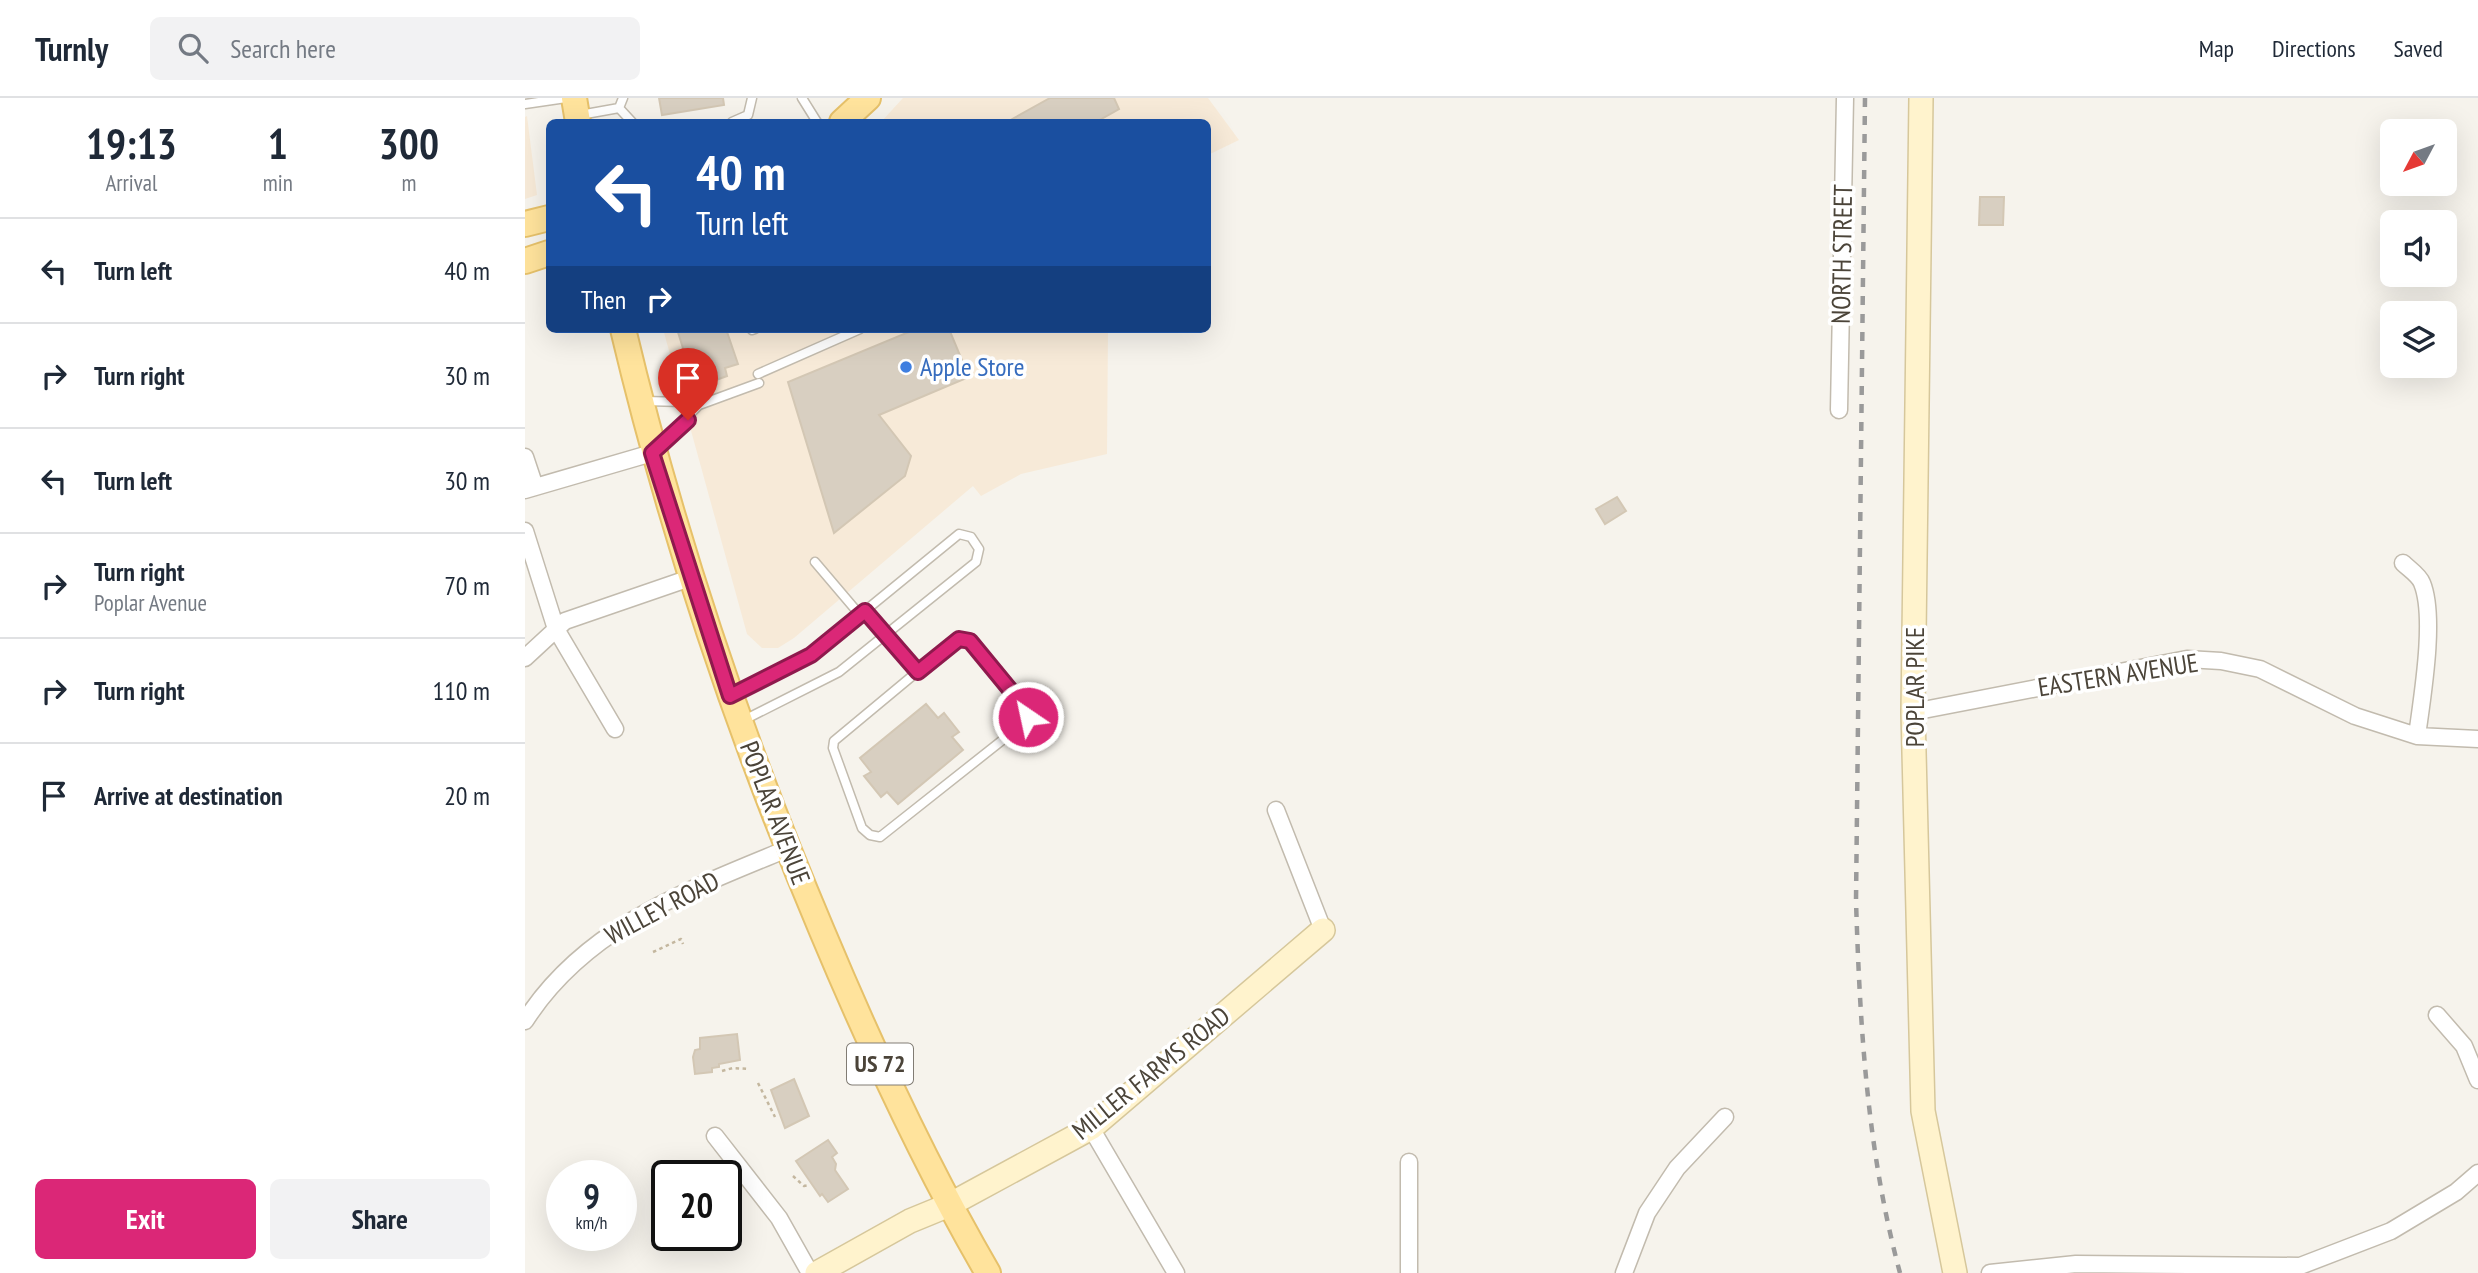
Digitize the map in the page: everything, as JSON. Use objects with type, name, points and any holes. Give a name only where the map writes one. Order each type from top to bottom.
[{"type":"main road","name":"POPLAR PIKE","points":[[1921,98],[1913,712],[1923,1111],[1955,1273]]},
{"type":"main road","points":[[525,224],[546,219]]},
{"type":"main road","points":[[525,261],[546,254]]},
{"type":"main road","name":"POPLAR AVENUE","points":[[624,333],[652,453],[690,578],[730,696],[787,849],[864,1031],[949,1205],[988,1273]]},
{"type":"main road","name":"MILLER FARMS ROAD","points":[[817,1273],[910,1221],[949,1205],[1091,1128],[1323,930]]},
{"type":"street","name":"NORTH STREET","points":[[1839,410],[1845,98]]},
{"type":"street","points":[[525,457],[530,489],[652,453]]},
{"type":"street","points":[[525,531],[556,629],[615,729]]},
{"type":"street","points":[[2403,563],[2421,580],[2426,598],[2425,670],[2417,736]]},
{"type":"street","points":[[525,658],[565,621],[690,578]]},
{"type":"street","name":"EASTERN AVENUE","points":[[1913,712],[2187,659],[2221,661],[2260,669],[2355,716],[2417,736],[2478,739]]},
{"type":"street","points":[[1276,810],[1323,930]]},
{"type":"street","name":"WILLEY ROAD","points":[[525,1021],[542,995],[564,971],[631,919],[699,885],[787,849]]},
{"type":"street","points":[[2437,1015],[2464,1046],[2478,1080]]},
{"type":"street","points":[[1624,1273],[1647,1213],[1677,1168],[1725,1116]]},
{"type":"street","points":[[1091,1128],[1176,1273]]},
{"type":"street","points":[[715,1136],[779,1218],[810,1273]]},
{"type":"street","points":[[1409,1162],[1409,1273]]},
{"type":"street","points":[[1990,1273],[2075,1265],[2139,1269],[2301,1266],[2391,1231],[2456,1192],[2478,1173]]},
{"type":"lane","points":[[619,108],[623,98]]},
{"type":"lane","points":[[739,119],[748,115],[752,98]]},
{"type":"lane","points":[[802,98],[815,119]]},
{"type":"lane","points":[[525,104],[619,108],[629,119]]},
{"type":"lane","points":[[652,453],[699,405],[852,333]]},
{"type":"lane","points":[[640,401],[699,405]]},
{"type":"lane","points":[[730,696],[811,655],[959,534],[971,537],[979,549],[976,562],[839,672],[740,722]]},
{"type":"lane","points":[[815,562],[918,672]]},
{"type":"lane","points":[[959,639],[970,641],[1018,699],[1028,717],[1024,723],[880,837],[870,835],[862,828],[833,748],[834,741],[918,672],[959,639]]},
{"type":"path","points":[[653,952],[681,939],[683,944]]},
{"type":"path","points":[[722,1071],[733,1068],[749,1069]]},
{"type":"path","points":[[758,1083],[775,1117]]},
{"type":"path","points":[[793,1176],[804,1186],[810,1185]]},
{"type":"shaded area","points":[[903,98],[1208,98],[1239,140],[1211,154],[1211,119],[884,119]]},
{"type":"shaded area","points":[[527,116],[537,195],[525,199],[525,117]]},
{"type":"shaded area","points":[[664,333],[1108,333],[1107,454],[1021,474],[981,496],[973,486],[794,638],[778,648],[762,648],[747,634]]},
{"type":"building","points":[[659,98],[723,98],[724,105],[662,115]]},
{"type":"building","points":[[1050,98],[1114,98],[1119,109],[1101,119],[1012,119]]},
{"type":"building","points":[[1980,197],[2004,197],[2003,225],[1979,225]]},
{"type":"building","points":[[678,333],[727,333],[738,364],[725,368],[727,376],[705,384],[701,374],[692,377]]},
{"type":"building","points":[[906,333],[951,333],[969,377],[879,415],[911,456],[905,476],[834,533],[788,382]]},
{"type":"building","points":[[1617,497],[1626,511],[1605,524],[1596,509]]},
{"type":"building","points":[[926,704],[938,718],[944,713],[959,732],[952,737],[963,750],[898,804],[887,792],[881,797],[864,776],[871,772],[860,758]]},
{"type":"building","points":[[737,1034],[740,1060],[719,1064],[719,1067],[712,1068],[712,1072],[695,1074],[693,1057],[695,1050],[700,1049],[700,1038]]},
{"type":"building","points":[[794,1079],[809,1116],[785,1128],[771,1090]]},
{"type":"building","points":[[828,1140],[837,1153],[832,1157],[836,1164],[835,1170],[848,1189],[828,1202],[822,1194],[820,1196],[796,1161]]},
{"type":"railway","points":[[1865,98],[1856,901],[1867,1088],[1880,1181],[1900,1273]]},
{"type":"place","name":"Apple Store","points":[[906,367]]},
{"type":"route","points":[[688,420],[652,453],[730,696],[811,655],[865,611],[918,672],[959,639],[970,641],[1026,709],[1028,717]]}]
